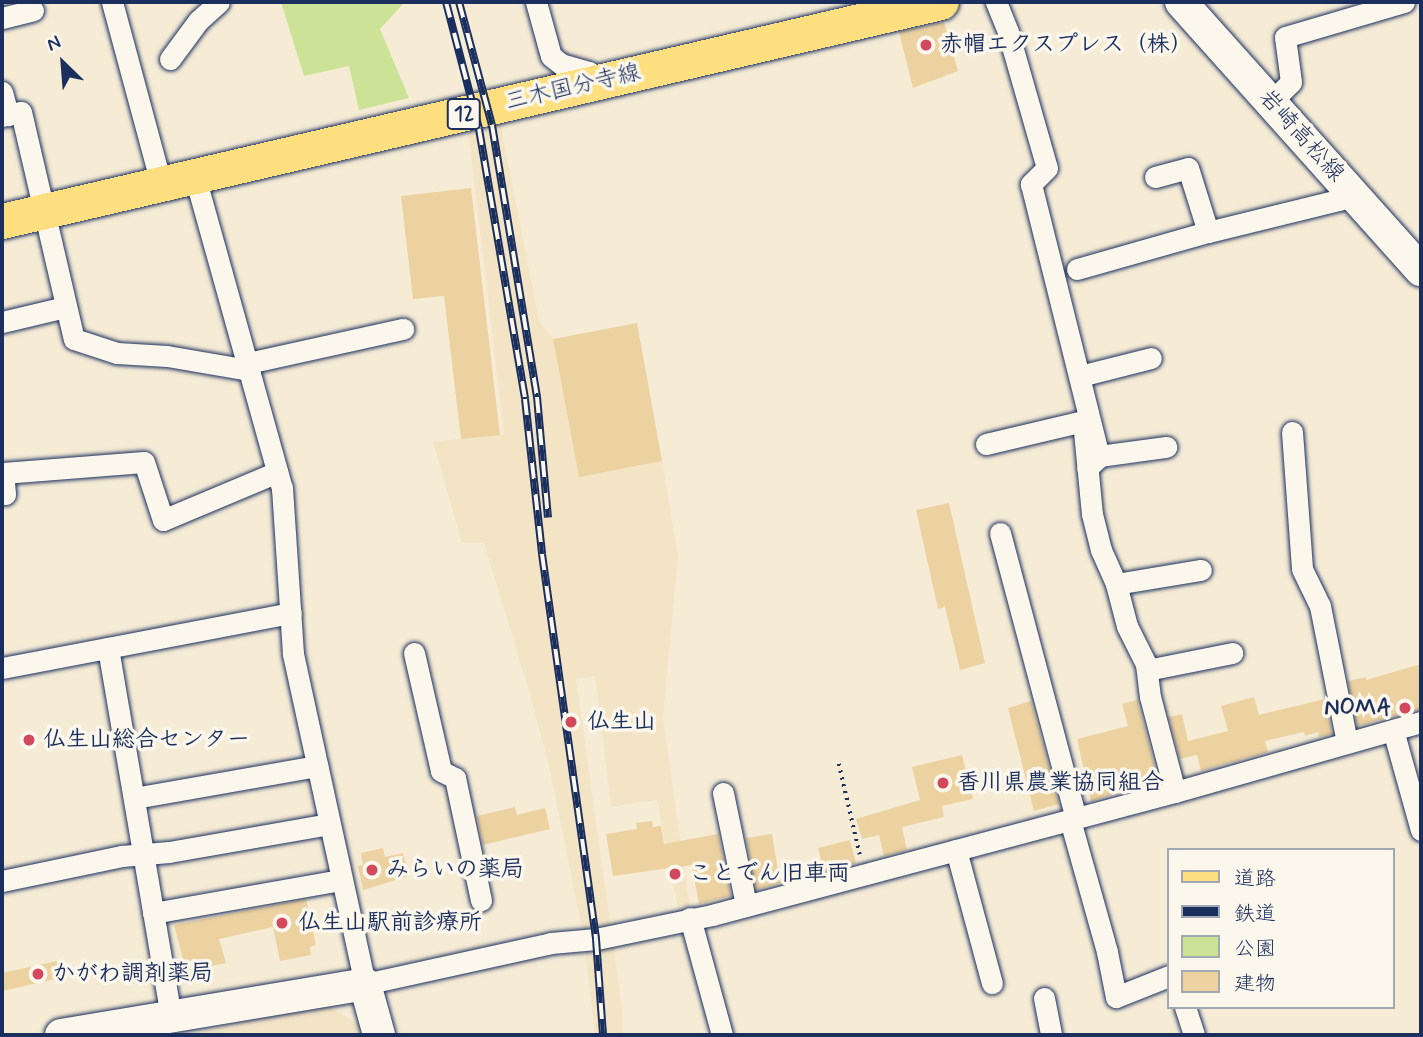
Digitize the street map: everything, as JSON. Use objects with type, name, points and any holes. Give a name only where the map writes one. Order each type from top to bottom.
[{"type":"main road","name":"三木国分寺線","points":[[2,221],[940,2]]},
{"type":"street","points":[[112,2],[161,184]]},
{"type":"street","points":[[170,59],[198,21],[219,2]]},
{"type":"street","points":[[536,2],[551,56],[561,64],[589,72],[599,81]]},
{"type":"street","points":[[996,2],[1047,168],[1031,184],[1080,376],[1093,462],[1092,514],[1101,550],[1115,584],[1127,626],[1147,670],[1150,698],[1175,792]]},
{"type":"street","name":"岩崎高松線","points":[[1181,2],[1421,270]]},
{"type":"street","points":[[1271,102],[1292,82],[1285,37],[1404,2]]},
{"type":"street","points":[[2,18],[33,10]]},
{"type":"street","points":[[2,92],[5,116],[20,112],[65,307],[75,339],[117,353],[248,366],[403,329]]},
{"type":"street","points":[[1156,177],[1188,168],[1208,232]]},
{"type":"street","points":[[195,177],[282,488],[293,654],[341,880],[379,1035]]},
{"type":"street","points":[[1077,270],[1208,232],[1355,196]]},
{"type":"street","points":[[2,322],[65,307]]},
{"type":"street","points":[[1080,376],[1151,358]]},
{"type":"street","points":[[986,444],[1083,421],[1093,462]]},
{"type":"street","points":[[1292,432],[1302,569],[1320,606],[1347,742]]},
{"type":"street","points":[[1093,462],[1166,447]]},
{"type":"street","points":[[2,494],[5,494],[3,473],[144,462],[163,520],[277,471]]},
{"type":"street","points":[[1000,533],[1107,952],[1116,997],[1168,976]]},
{"type":"street","points":[[1115,584],[1201,569]]},
{"type":"street","points":[[2,668],[291,613]]},
{"type":"street","points":[[108,648],[171,1017]]},
{"type":"street","points":[[414,653],[441,771],[455,778],[481,900]]},
{"type":"street","points":[[1147,670],[1232,653]]},
{"type":"street","points":[[61,1035],[365,984],[491,956],[596,939],[690,918],[1175,792],[1421,722]]},
{"type":"street","points":[[1393,730],[1421,831]]},
{"type":"street","points":[[134,798],[317,766]]},
{"type":"street","points":[[723,793],[746,905]]},
{"type":"street","points":[[2,881],[122,856],[143,855],[329,824]]},
{"type":"street","points":[[956,850],[992,983]]},
{"type":"street","points":[[153,914],[341,880]]},
{"type":"street","points":[[690,918],[722,1035]]},
{"type":"street","points":[[1044,998],[1051,1035]]},
{"type":"street","points":[[1186,1009],[1194,1035]]},
{"type":"path","points":[[839,764],[864,874]]},
{"type":"shaded area","points":[[500,122],[539,320],[553,339],[579,476],[662,461],[678,556],[663,718],[690,908],[678,909],[657,800],[611,807],[595,676],[576,679],[622,1008],[623,1035],[595,1035],[583,934],[549,766],[530,694],[484,543],[462,543],[433,442],[504,434],[468,129]]},
{"type":"shaded area","points":[[326,1005],[369,1030],[370,1035],[182,1035]]},
{"type":"green space","points":[[281,2],[405,2],[380,29],[409,98],[359,110],[349,66],[304,76]]},
{"type":"building","name":"赤帽エクスプレス（株）","points":[[944,22],[958,71],[913,88],[899,32]]},
{"type":"building","points":[[471,188],[500,435],[461,439],[444,296],[413,299],[401,196]]},
{"type":"building","points":[[637,323],[662,461],[579,477],[553,339]]},
{"type":"building","points":[[949,503],[985,663],[960,670],[945,607],[938,609],[916,510]]},
{"type":"building","points":[[1421,664],[1421,709],[1357,726],[1348,681],[1366,677],[1366,680]]},
{"type":"building","points":[[1254,697],[1259,715],[1325,699],[1332,734],[1319,737],[1318,732],[1305,736],[1304,732],[1265,741],[1268,752],[1201,771],[1197,755],[1180,759],[1169,717],[1182,714],[1188,741],[1228,731],[1221,706]]},
{"type":"building","points":[[1137,700],[1159,782],[1091,801],[1077,739],[1128,726],[1122,704]]},
{"type":"building","points":[[1031,701],[1059,804],[1034,811],[1008,708]]},
{"type":"building","points":[[962,755],[973,799],[942,806],[944,817],[902,827],[907,850],[884,856],[879,835],[862,839],[856,819],[920,800],[912,767]]},
{"type":"building","points":[[515,807],[517,815],[545,808],[550,829],[483,845],[477,816]]},
{"type":"building","points":[[652,821],[653,827],[661,826],[664,844],[718,834],[731,896],[699,904],[692,865],[613,876],[606,834],[637,829],[636,823]]},
{"type":"building","points":[[772,834],[780,883],[756,890],[746,838]]},
{"type":"building","points":[[850,840],[856,863],[824,872],[818,848]]},
{"type":"building","points":[[383,848],[385,857],[403,853],[409,876],[363,890],[358,866],[363,865],[361,853]]},
{"type":"building","points":[[306,899],[316,945],[310,947],[311,955],[280,961],[273,927],[219,939],[226,963],[186,971],[174,925]]},
{"type":"building","points":[[57,961],[60,978],[2,991],[2,973]]},
{"type":"railway","points":[[446,2],[479,129],[525,399],[542,554],[596,939],[603,1035]]},
{"type":"railway","points":[[459,2],[492,125],[537,397],[548,518]]},
{"type":"place","name":"赤帽エクスプレス（株）","points":[[926,45]]},
{"type":"place","name":"NOMA","points":[[1405,708]]},
{"type":"place","name":"仏生山","points":[[571,722]]},
{"type":"place","name":"仏生山総合センター","points":[[29,740]]},
{"type":"place","name":"香川県農業協同組合","points":[[943,783]]},
{"type":"place","name":"みらいの薬局","points":[[372,870]]},
{"type":"place","name":"ことでん旧車両","points":[[675,874]]},
{"type":"place","name":"仏生山駅前診療所","points":[[282,923]]},
{"type":"place","name":"かがわ調剤薬局","points":[[38,974]]}]
